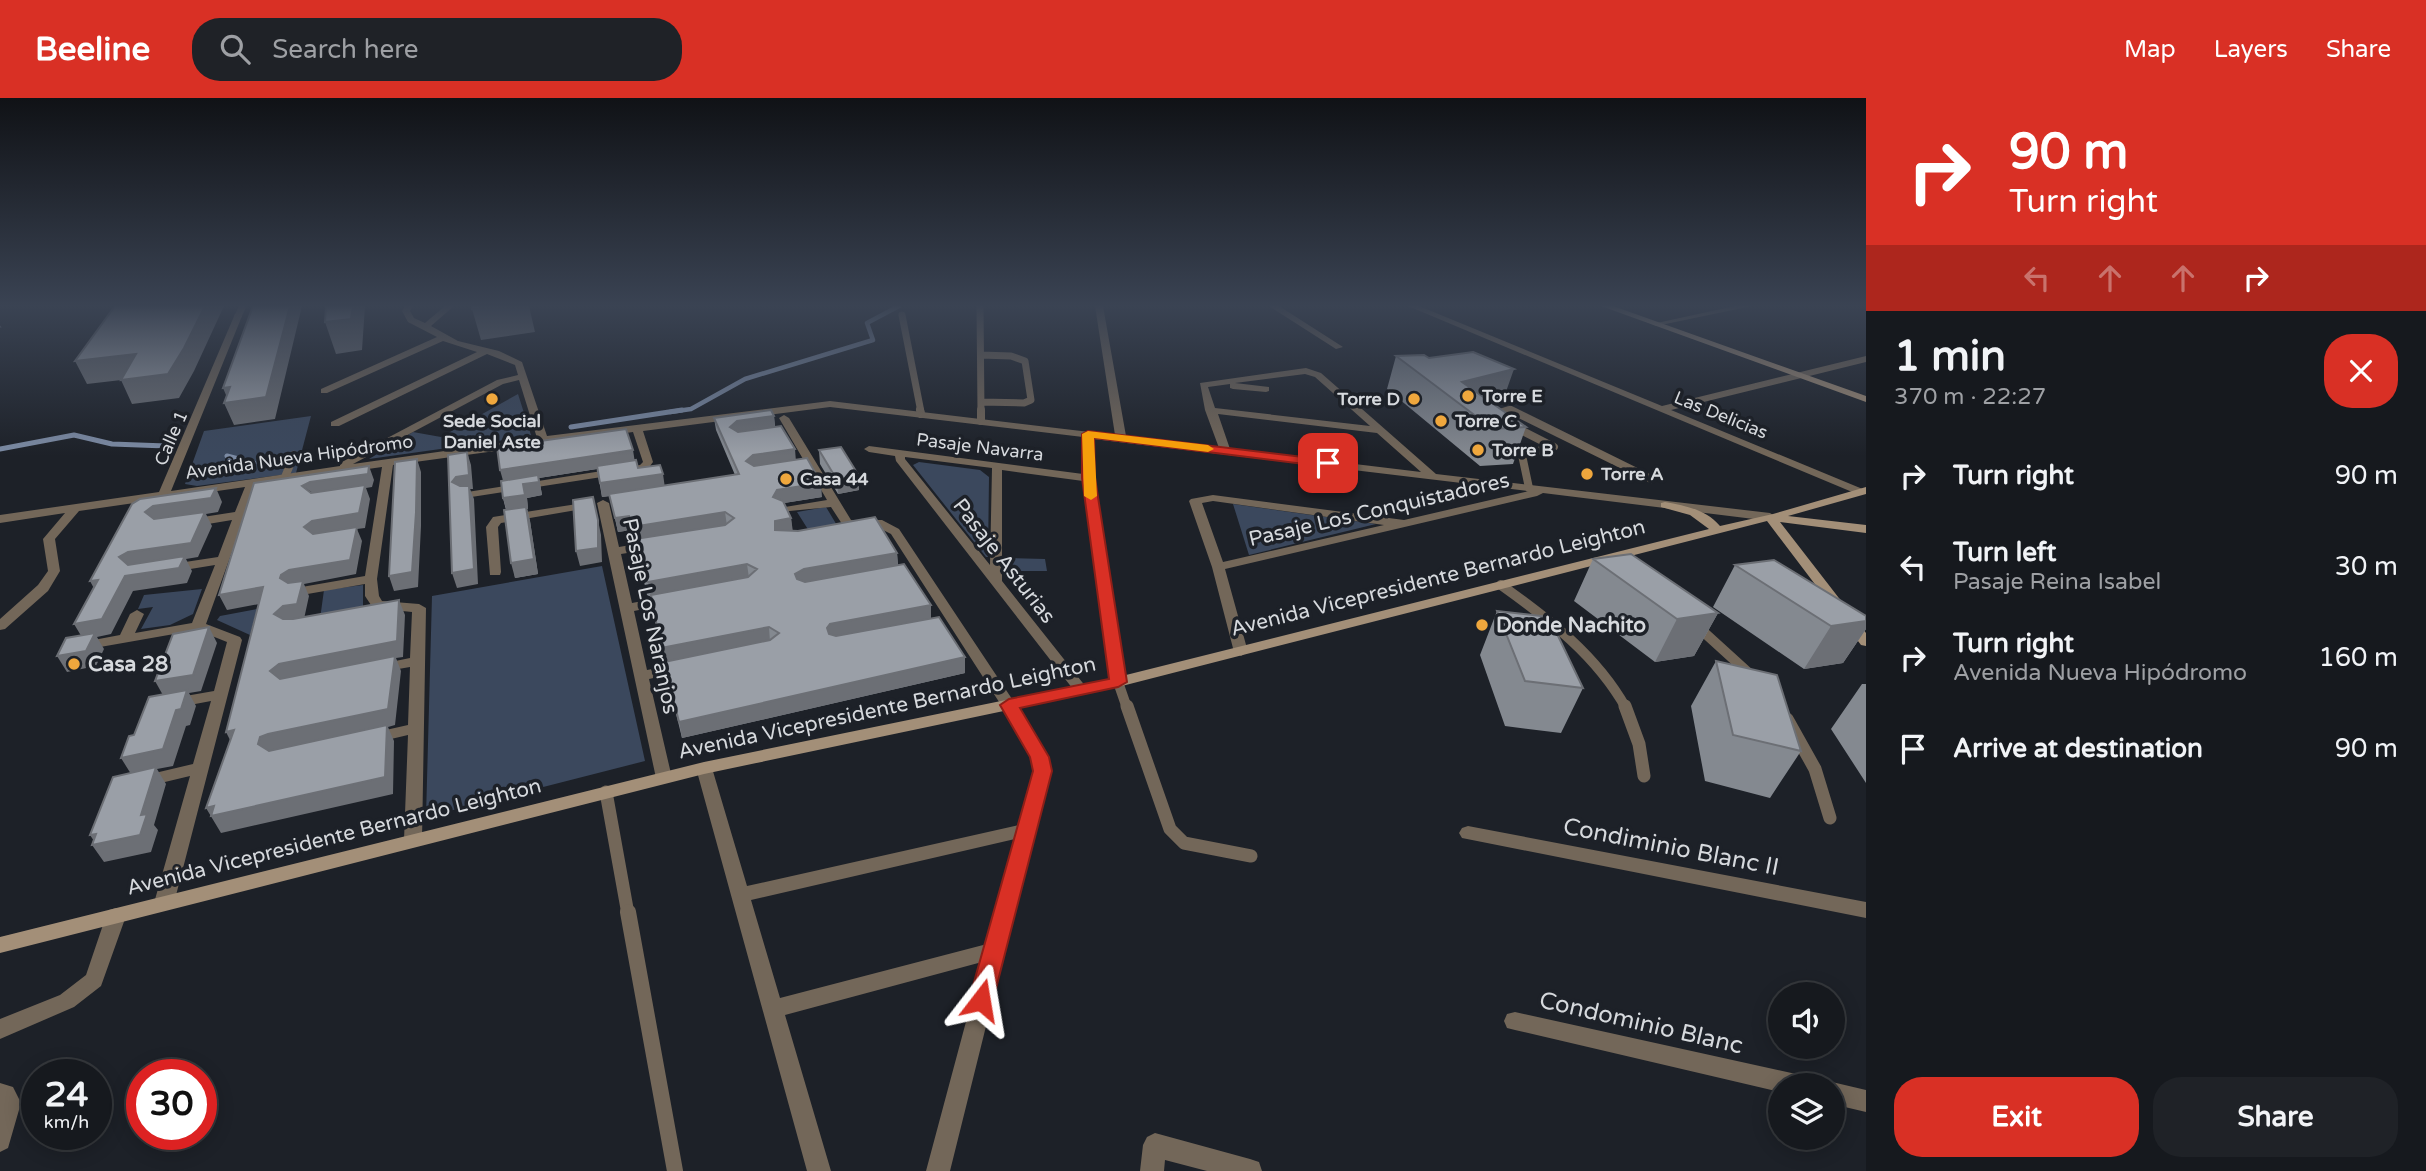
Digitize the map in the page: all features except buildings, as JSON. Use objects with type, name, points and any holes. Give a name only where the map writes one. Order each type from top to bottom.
[{"type":"main road","points":[[1747,356],[1866,399]]},
{"type":"main road","points":[[1863,491],[1770,517],[1866,642]]},
{"type":"main road","points":[[1665,505],[1697,513],[1712,523],[1717,531]]},
{"type":"main road","name":"Avenida Vicepresidente Bernardo Leighton","points":[[0,945],[704,768],[1118,682],[1501,586],[1604,563],[1770,517],[1866,529]]},
{"type":"street","name":"Calle 1","points":[[164,494],[222,356]]},
{"type":"street","points":[[324,391],[402,356]]},
{"type":"street","points":[[335,424],[475,356]]},
{"type":"street","points":[[502,356],[519,364],[543,440]]},
{"type":"street","points":[[1107,356],[1121,438]]},
{"type":"street","name":"Las Delicias","points":[[1532,356],[1863,491]]},
{"type":"street","points":[[1661,410],[1866,359]]},
{"type":"street","points":[[1225,451],[1202,388],[1211,384],[1310,371],[1432,476]]},
{"type":"street","points":[[336,470],[490,387],[524,376]]},
{"type":"street","points":[[1211,384],[1266,389]]},
{"type":"street","name":"Avenida Nueva Hipódromo","points":[[0,519],[811,404],[981,421],[1770,517]]},
{"type":"street","points":[[1210,410],[1378,430]]},
{"type":"street","points":[[784,418],[784,433],[804,467],[833,503],[844,527],[890,527],[913,571],[1009,705],[1042,765],[938,1171]]},
{"type":"street","points":[[465,495],[643,468],[648,462],[637,428]]},
{"type":"street","points":[[1088,434],[1088,478],[1118,682]]},
{"type":"street","name":"Pasaje Navarra","points":[[869,449],[1088,478]]},
{"type":"street","name":"Pasaje Asturias","points":[[901,455],[900,459],[1081,690]]},
{"type":"street","points":[[388,462],[378,492],[372,533],[372,596],[373,608],[419,608],[413,840]]},
{"type":"street","points":[[996,581],[997,468]]},
{"type":"street","points":[[198,626],[252,482]]},
{"type":"street","name":"Pasaje Los Conquistadores","points":[[1218,567],[1548,490]]},
{"type":"street","points":[[1241,652],[1218,567],[1194,505],[1199,498],[1404,524]]},
{"type":"street","name":"Pasaje Los Naranjos","points":[[495,572],[492,527],[497,520],[610,502],[626,608],[664,778]]},
{"type":"street","points":[[783,510],[833,503]]},
{"type":"street","points":[[0,626],[43,588],[54,571],[49,539],[76,507]]},
{"type":"street","points":[[174,525],[240,516]]},
{"type":"street","points":[[616,551],[671,542]]},
{"type":"street","points":[[161,570],[222,560]]},
{"type":"street","points":[[296,592],[371,579]]},
{"type":"street","points":[[626,608],[681,598]]},
{"type":"street","points":[[126,638],[137,614]]},
{"type":"street","points":[[72,648],[198,626],[236,640],[164,903]]},
{"type":"street","points":[[366,671],[419,661]]},
{"type":"street","points":[[641,676],[706,663]]},
{"type":"street","points":[[163,705],[221,694]]},
{"type":"street","points":[[353,742],[417,728]]},
{"type":"street","points":[[122,785],[201,768]]},
{"type":"street","points":[[704,768],[819,1171]]},
{"type":"street","points":[[740,895],[1024,830]]},
{"type":"street","name":"Condiminio Blanc II","points":[[1468,833],[1866,910]]},
{"type":"street","points":[[0,1029],[67,1001],[94,979],[116,916]]},
{"type":"street","points":[[773,1009],[993,951]]},
{"type":"street","name":"Condominio Blanc","points":[[1515,1021],[1768,1079]]},
{"type":"street","points":[[0,1094],[5,1095],[10,1103],[0,1140]]},
{"type":"street","points":[[1845,1096],[1866,1101]]},
{"type":"street","points":[[1152,1171],[1155,1146],[1250,1171]]},
{"type":"lane","points":[[910,356],[921,414]]},
{"type":"lane","points":[[981,356],[981,421]]},
{"type":"lane","points":[[981,402],[1024,403],[1031,400],[1025,361],[1012,356]]},
{"type":"lane","points":[[1529,488],[1522,455],[1554,447],[1492,414],[1510,410],[1651,479]]},
{"type":"lane","points":[[285,477],[294,455]]},
{"type":"lane","points":[[1501,586],[1572,638],[1608,677],[1632,717],[1643,756],[1644,776]]},
{"type":"lane","points":[[1690,620],[1730,654],[1759,684]]},
{"type":"lane","points":[[1118,682],[1170,829],[1176,838],[1184,843],[1251,856]]},
{"type":"lane","points":[[1781,711],[1815,769],[1830,818]]},
{"type":"lane","points":[[606,792],[675,1171]]},
{"type":"shaded area","points":[[518,394],[531,435],[369,459],[413,432],[441,437]]},
{"type":"shaded area","points":[[311,416],[296,473],[197,486],[185,484],[204,431]]},
{"type":"shaded area","points":[[919,462],[980,470],[989,477],[988,557],[913,465]]},
{"type":"shaded area","points":[[1233,504],[1376,524],[1249,555]]},
{"type":"shaded area","points":[[826,507],[838,527],[809,531],[797,512]]},
{"type":"shaded area","points":[[1007,558],[1045,559],[1047,571],[1008,571]]},
{"type":"shaded area","points":[[602,566],[645,761],[426,817],[432,596]]},
{"type":"shaded area","points":[[363,585],[363,608],[320,619],[324,590]]},
{"type":"shaded area","points":[[202,589],[193,614],[170,625],[141,629],[153,607],[138,609],[144,595]]},
{"type":"shaded area","points":[[257,609],[250,635],[217,620],[220,616]]},
{"type":"waterway","points":[[670,412],[691,409],[745,379],[820,356]]},
{"type":"waterway","points":[[571,427],[682,410]]},
{"type":"waterway","points":[[0,449],[74,435],[112,444],[166,446]]},
{"type":"waterway","points":[[227,456],[254,463]]},
{"type":"slow traffic","points":[[1091,496],[1088,478],[1088,434],[1208,449]]},
{"type":"place","name":"Torre E","points":[[1468,396]]},
{"type":"place","name":"Sede Social Daniel Aste","points":[[492,399]]},
{"type":"place","name":"Torre D","points":[[1414,399]]},
{"type":"place","name":"Torre C","points":[[1441,421]]},
{"type":"place","name":"Torre B","points":[[1478,450]]},
{"type":"place","name":"Torre A","points":[[1587,474]]},
{"type":"place","name":"Casa 44","points":[[786,479]]},
{"type":"place","name":"Donde Nachito","points":[[1482,625]]},
{"type":"place","name":"Casa 28","points":[[74,664]]},
{"type":"route","points":[[981,1000],[1024,830],[1042,771],[1040,757],[1009,705],[1118,682],[1088,478],[1088,434],[1328,463]]}]
